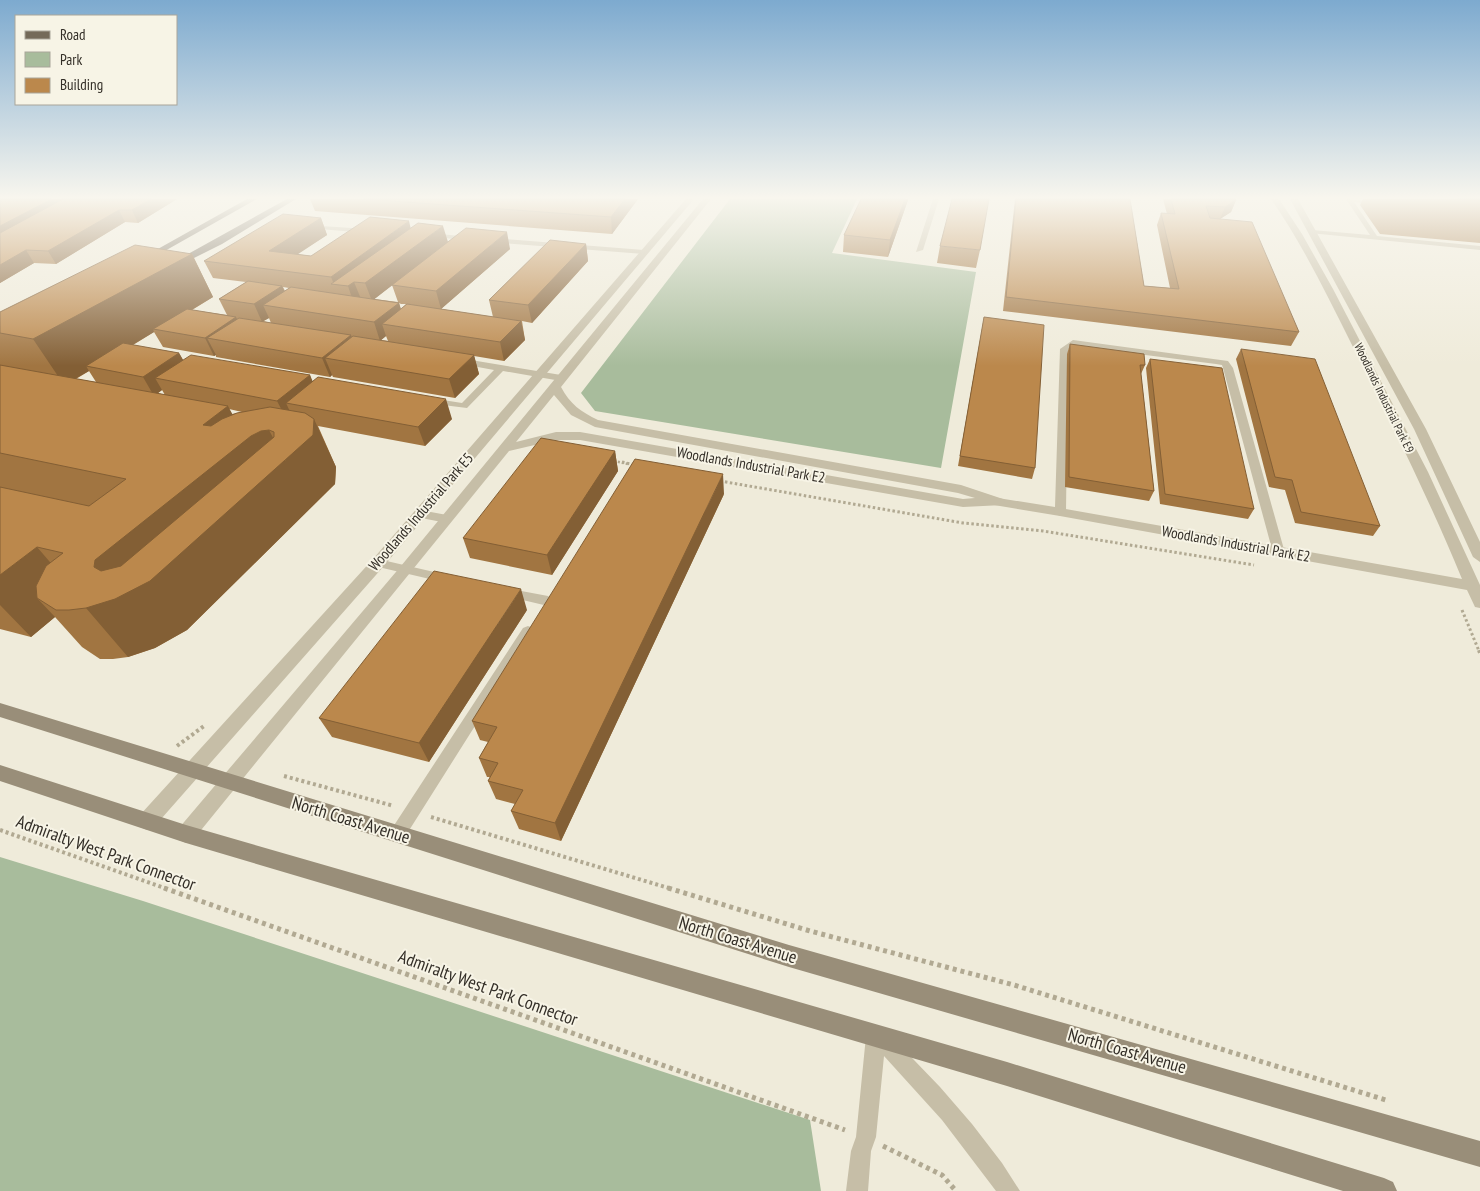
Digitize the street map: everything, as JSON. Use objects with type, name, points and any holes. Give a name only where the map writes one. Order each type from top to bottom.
[{"type":"main road","points":[[138,262],[152,255]]},
{"type":"main road","points":[[166,269],[194,255]]},
{"type":"main road","name":"North Coast Avenue","points":[[0,710],[190,771],[789,956],[1011,1018],[1480,1154]]},
{"type":"main road","points":[[0,773],[186,834],[876,1036],[1384,1191]]},
{"type":"street","name":"Woodlands Industrial Park E5","points":[[147,821],[378,563],[642,255]]},
{"type":"street","name":"Woodlands Industrial Park E5","points":[[186,834],[406,570],[662,255]]},
{"type":"street","name":"Woodlands Industrial Park E9","points":[[1309,255],[1395,418],[1476,587],[1480,603]]},
{"type":"street","name":"Woodlands Industrial Park E9","points":[[1325,255],[1420,429],[1480,557]]},
{"type":"street","points":[[1311,258],[1328,260]]},
{"type":"street","name":"Woodlands Industrial Park E2","points":[[558,382],[563,402],[573,413],[595,423],[961,490],[998,502]]},
{"type":"street","name":"Woodlands Industrial Park E2","points":[[504,449],[556,436],[580,436],[963,503],[998,502]]},
{"type":"street","name":"Woodlands Industrial Park E2","points":[[1060,512],[1476,587]]},
{"type":"lane","points":[[1060,512],[1064,349],[1066,345],[1072,343],[1216,360],[1225,363],[1228,368],[1279,552]]},
{"type":"lane","points":[[453,360],[539,374],[558,382]]},
{"type":"lane","points":[[420,400],[464,406],[501,368]]},
{"type":"lane","name":"Woodlands Industrial Park E2","points":[[998,502],[1060,512]]},
{"type":"lane","points":[[420,514],[447,519]]},
{"type":"lane","points":[[378,563],[461,583]]},
{"type":"lane","points":[[397,835],[550,597],[496,590]]},
{"type":"lane","points":[[858,1191],[862,1151],[866,1137],[876,1036]]},
{"type":"lane","points":[[876,1036],[926,1084],[984,1153],[1009,1191]]},
{"type":"path","points":[[606,459],[643,466]]},
{"type":"path","points":[[715,480],[963,523],[1043,531],[1259,566]]},
{"type":"path","points":[[277,774],[412,811],[810,931],[1014,985],[1394,1103]]},
{"type":"path","name":"Admiralty West Park Connector","points":[[0,830],[866,1137],[942,1175],[956,1191]]},
{"type":"green space","points":[[687,255],[844,255],[976,272],[941,468],[595,411],[581,393]]},
{"type":"green space","points":[[0,857],[143,901],[810,1120],[821,1191],[0,1191]]},
{"type":"building","points":[[0,255],[18,255],[0,265]]},
{"type":"building","points":[[116,255],[191,255],[33,339],[0,333],[0,312]]},
{"type":"building","points":[[215,255],[362,255],[331,277],[204,261]]},
{"type":"building","points":[[373,255],[404,255],[365,283],[354,282],[348,286],[331,284]]},
{"type":"building","points":[[431,255],[480,255],[436,291],[392,285]]},
{"type":"building","points":[[535,255],[576,255],[528,305],[489,300]]},
{"type":"building","points":[[1010,255],[1139,255],[1144,286],[1179,289],[1171,255],[1266,255],[1299,332],[1006,297]]},
{"type":"building","points":[[248,281],[282,286],[254,304],[219,299]]},
{"type":"building","points":[[291,287],[399,303],[374,322],[263,305]]},
{"type":"building","points":[[407,304],[521,321],[500,342],[382,324]]},
{"type":"building","points":[[187,309],[236,317],[205,338],[153,329]]},
{"type":"building","points":[[984,317],[1044,325],[1035,468],[960,456]]},
{"type":"building","points":[[239,318],[351,335],[322,358],[207,338]]},
{"type":"building","points":[[353,336],[474,355],[449,379],[325,358]]},
{"type":"building","points":[[123,343],[179,353],[143,377],[86,366]]},
{"type":"building","points":[[1070,344],[1144,354],[1145,365],[1140,365],[1154,491],[1069,477]]},
{"type":"building","points":[[1241,349],[1315,359],[1380,526],[1301,512],[1292,480],[1275,477]]},
{"type":"building","points":[[191,355],[310,375],[277,401],[155,378]]},
{"type":"building","points":[[1150,359],[1222,368],[1254,509],[1165,494]]},
{"type":"building","points":[[0,365],[228,406],[203,425],[211,426],[237,413],[270,407],[305,413],[314,419],[313,435],[150,581],[115,599],[86,608],[69,610],[56,610],[37,598],[36,586],[46,566],[63,553],[37,547],[0,575],[0,487],[89,506],[126,479],[0,453]],"holes":[[[269,430],[274,432],[274,437],[121,566],[101,571],[94,567],[95,560],[251,436],[261,431]]]},
{"type":"building","points":[[318,377],[446,399],[418,427],[286,403]]},
{"type":"building","points":[[541,438],[615,451],[547,555],[463,538]]},
{"type":"building","points":[[635,459],[723,474],[555,823],[511,811],[523,790],[488,781],[498,763],[479,758],[497,727],[472,721]]},
{"type":"building","points":[[434,571],[521,589],[419,743],[319,718]]}]
